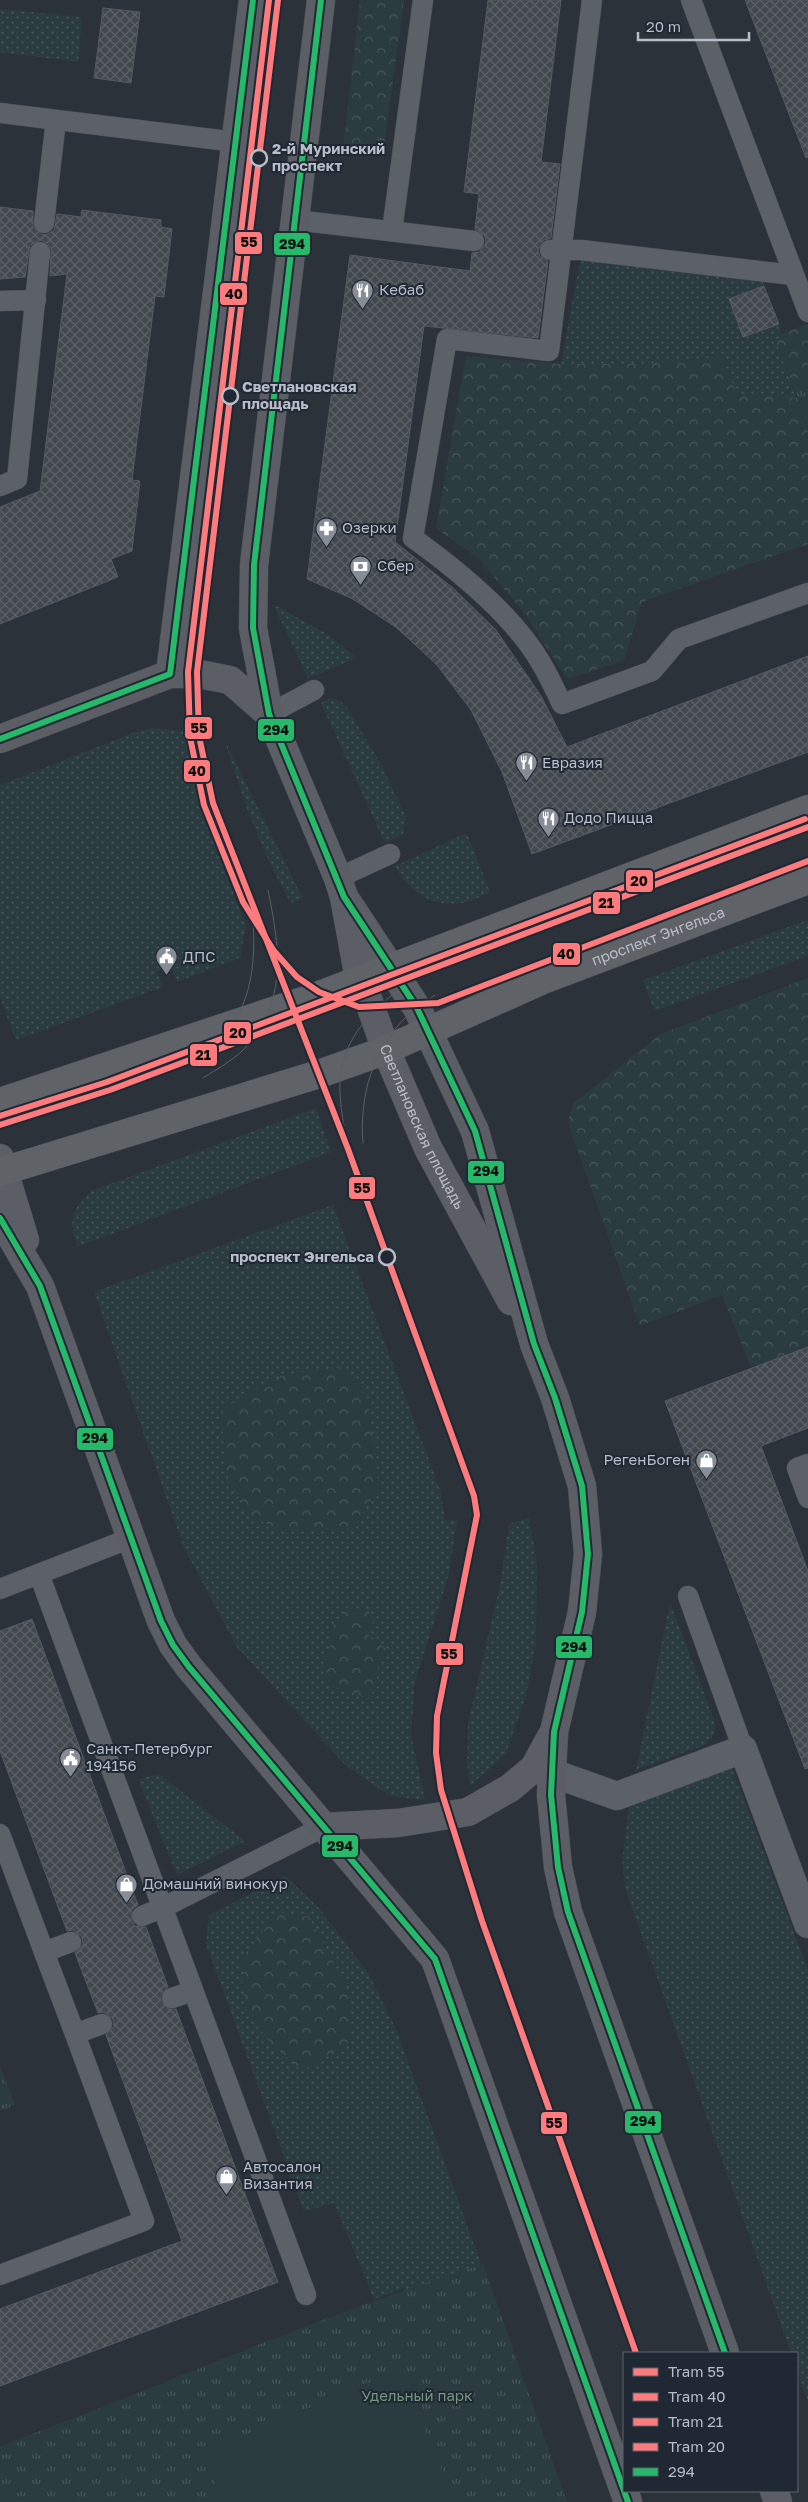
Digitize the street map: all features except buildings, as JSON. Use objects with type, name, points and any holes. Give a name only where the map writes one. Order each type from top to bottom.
[{"type":"main road","points":[[170,674],[253,0]]},
{"type":"main road","points":[[269,714],[253,628],[253,591],[321,0]]},
{"type":"main road","name":"Светлановская площадь","points":[[0,739],[170,674],[199,674],[230,680],[269,714],[341,888],[430,1032],[475,1131],[534,1344],[555,1398],[582,1486],[588,1554],[582,1612],[554,1732]]},
{"type":"main road","points":[[0,1102],[227,1028],[361,980],[808,810]]},
{"type":"main road","name":"проспект Энгельса","points":[[1,1168],[319,1074],[430,1032],[543,980],[808,880]]},
{"type":"main road","name":"Светлановская площадь","points":[[341,888],[357,968],[386,1050],[428,1148],[534,1344]]},
{"type":"main road","points":[[1,1168],[40,1286],[161,1621],[173,1645],[189,1668],[435,1958],[623,2488]]},
{"type":"main road","points":[[0,1218],[40,1286]]},
{"type":"main road","points":[[323,1827],[398,1823],[468,1812],[510,1788],[534,1768],[554,1732]]},
{"type":"main road","points":[[554,1732],[550,1795],[558,1868],[568,1912],[725,2352]]},
{"type":"street","points":[[552,1773],[617,1796],[743,1749],[808,1924]]},
{"type":"lane","points":[[392,231],[423,0]]},
{"type":"lane","points":[[592,0],[556,250],[549,352],[446,340],[413,538],[456,570],[480,592],[515,630],[540,661],[562,704],[652,671],[679,639],[808,593]]},
{"type":"lane","points":[[691,0],[808,312]]},
{"type":"lane","points":[[0,113],[236,142]]},
{"type":"lane","points":[[44,222],[56,120]]},
{"type":"lane","points":[[295,220],[474,241]]},
{"type":"lane","points":[[556,250],[581,250],[793,275]]},
{"type":"lane","points":[[0,486],[17,479],[40,252]]},
{"type":"lane","points":[[0,301],[36,300]]},
{"type":"lane","points":[[269,714],[314,690]]},
{"type":"lane","points":[[341,888],[390,854]]},
{"type":"lane","points":[[808,1464],[797,1468],[808,1498]]},
{"type":"lane","points":[[0,1589],[131,1538]]},
{"type":"lane","points":[[39,1574],[306,2295]]},
{"type":"lane","points":[[688,1596],[743,1749]]},
{"type":"lane","points":[[142,1916],[162,1908],[323,1827]]},
{"type":"lane","points":[[0,1834],[144,2221],[0,2275]]},
{"type":"lane","points":[[44,1952],[71,1942]]},
{"type":"lane","points":[[172,1998],[193,1991]]},
{"type":"lane","points":[[75,2034],[102,2024]]},
{"type":"green space","points":[[360,0],[404,0],[383,153],[343,148]]},
{"type":"green space","points":[[0,9],[82,17],[78,62],[0,52]]},
{"type":"green space","points":[[580,260],[761,276],[764,286],[729,300],[743,337],[779,324],[781,334],[777,344],[797,398],[737,395],[722,357],[646,364],[561,364]]},
{"type":"green space","points":[[808,324],[808,374],[791,380],[777,344],[781,334]]},
{"type":"green space","points":[[466,356],[561,364],[646,364],[722,357],[737,395],[797,398],[808,427],[808,544],[642,602],[624,660],[567,679],[525,614],[478,558],[436,528]]},
{"type":"green space","points":[[808,374],[808,427],[791,380]]},
{"type":"green space","points":[[273,604],[329,635],[357,658],[308,678]]},
{"type":"green space","points":[[330,698],[339,700],[346,706],[381,764],[406,817],[403,834],[385,843],[321,703]]},
{"type":"green space","points":[[153,728],[187,732],[193,773],[206,822],[246,926],[240,958],[177,982],[171,966],[157,971],[163,987],[16,1040],[0,998],[0,785],[133,733]]},
{"type":"green space","points":[[225,741],[303,899],[291,903],[270,864],[245,803]]},
{"type":"green space","points":[[467,833],[490,892],[480,897],[450,904],[430,900],[414,890],[400,875],[395,866]]},
{"type":"green space","points":[[808,920],[808,956],[654,1011],[643,980]]},
{"type":"green space","points":[[808,978],[808,1347],[751,1368],[722,1295],[640,1326],[569,1126],[569,1115],[574,1103],[661,1034]]},
{"type":"green space","points":[[316,1108],[331,1152],[77,1247],[72,1222],[73,1216],[75,1210],[91,1191]]},
{"type":"green space","points":[[333,1205],[440,1489],[445,1520],[457,1520],[449,1574],[415,1682],[411,1734],[425,1800],[390,1796],[345,1765],[237,1647],[184,1548],[94,1292]]},
{"type":"green space","points":[[342,1367],[368,1399],[379,1488],[353,1528],[278,1529],[246,1514],[226,1473],[221,1411],[253,1389],[286,1374]]},
{"type":"green space","points":[[529,1518],[537,1564],[536,1642],[526,1696],[506,1753],[470,1786],[467,1763],[468,1723],[500,1585],[509,1524]]},
{"type":"green space","points":[[670,1602],[715,1722],[715,1729],[710,1740],[704,1745],[636,1770]]},
{"type":"green space","points":[[348,1607],[368,1610],[373,1622],[368,1634],[389,1652],[377,1669],[377,1687],[367,1699],[346,1693],[323,1679],[323,1663],[330,1650],[328,1628],[337,1623]]},
{"type":"green space","points":[[732,1768],[808,1970],[808,2402],[798,2373],[798,2352],[791,2352],[625,1888],[622,1860],[629,1807]]},
{"type":"green space","points":[[159,1774],[245,1841],[177,1875],[138,1779]]},
{"type":"green space","points":[[285,1876],[319,1908],[368,1973],[397,2031],[567,2502],[404,2288],[374,2299],[334,2203],[304,2211],[206,1944],[209,1915]]},
{"type":"green space","points":[[278,1912],[309,1917],[350,1994],[351,2041],[302,2071],[272,2044],[247,2014],[239,1962]]},
{"type":"green space","points":[[0,2066],[15,2105],[0,2111]]},
{"type":"green space","name":"Удельный парк","points":[[483,2264],[567,2502],[0,2502],[0,2446],[300,2328]]},
{"type":"green space","points":[[399,2370],[456,2502],[223,2502],[202,2453]]},
{"type":"tram line","name":"40","points":[[269,0],[188,672],[190,737],[204,805],[243,902],[274,951],[297,977],[319,992],[359,1007],[438,1003],[808,861]]},
{"type":"tram line","name":"55","points":[[278,0],[197,672],[199,736],[213,803],[348,1149],[474,1496],[477,1515],[437,1716],[436,1753],[441,1790],[482,1921],[636,2352]]},
{"type":"tram line","name":"20","points":[[0,1116],[107,1082],[805,819]]},
{"type":"tram line","name":"21","points":[[0,1125],[110,1090],[808,827]]},
{"type":"tram line","points":[[203,1078],[239,1054],[249,1044],[261,1026],[270,1007],[275,989],[277,950],[268,890]]},
{"type":"tram line","points":[[191,1058],[222,1035],[234,1021],[242,1006],[248,989],[254,952],[251,898]]},
{"type":"tram line","points":[[348,1149],[340,1098],[340,1080],[343,1062],[349,1045],[369,1016],[396,992],[425,973]]},
{"type":"tram line","points":[[363,1143],[363,1108],[366,1091],[377,1058],[395,1029],[417,1007],[435,995]]},
{"type":"transit line","name":"294","points":[[0,739],[170,674],[253,0]]},
{"type":"transit line","name":"294","points":[[321,0],[254,565],[253,628],[269,714],[344,897],[417,1008],[475,1131],[534,1344],[555,1398],[582,1486],[588,1554],[582,1612],[554,1732],[551,1795],[558,1867],[568,1912],[725,2352]]},
{"type":"transit line","name":"294","points":[[0,1218],[40,1286],[161,1621],[173,1645],[189,1667],[435,1959],[623,2488]]},
{"type":"transit line","name":"294","points":[[624,2492],[628,2502]]},
{"type":"place","name":"2-й Муринский проспект","points":[[259,158]]},
{"type":"place","name":"Кебаб","points":[[363,309]]},
{"type":"place","name":"Светлановская площадь","points":[[230,396]]},
{"type":"place","name":"Озерки","points":[[326,547]]},
{"type":"place","name":"Сбер","points":[[361,585]]},
{"type":"place","name":"Евразия","points":[[526,782]]},
{"type":"place","name":"Додо Пицца","points":[[548,837]]},
{"type":"place","name":"ДПС","points":[[167,976]]},
{"type":"place","name":"проспект Энгельса","points":[[387,1257]]},
{"type":"place","name":"РегенБоген","points":[[706,1479]]},
{"type":"place","name":"Санкт-Петербург 194156","points":[[70,1777]]},
{"type":"place","name":"Домашний винокур","points":[[127,1903]]},
{"type":"place","name":"Автосалон Византия","points":[[227,2195]]}]
